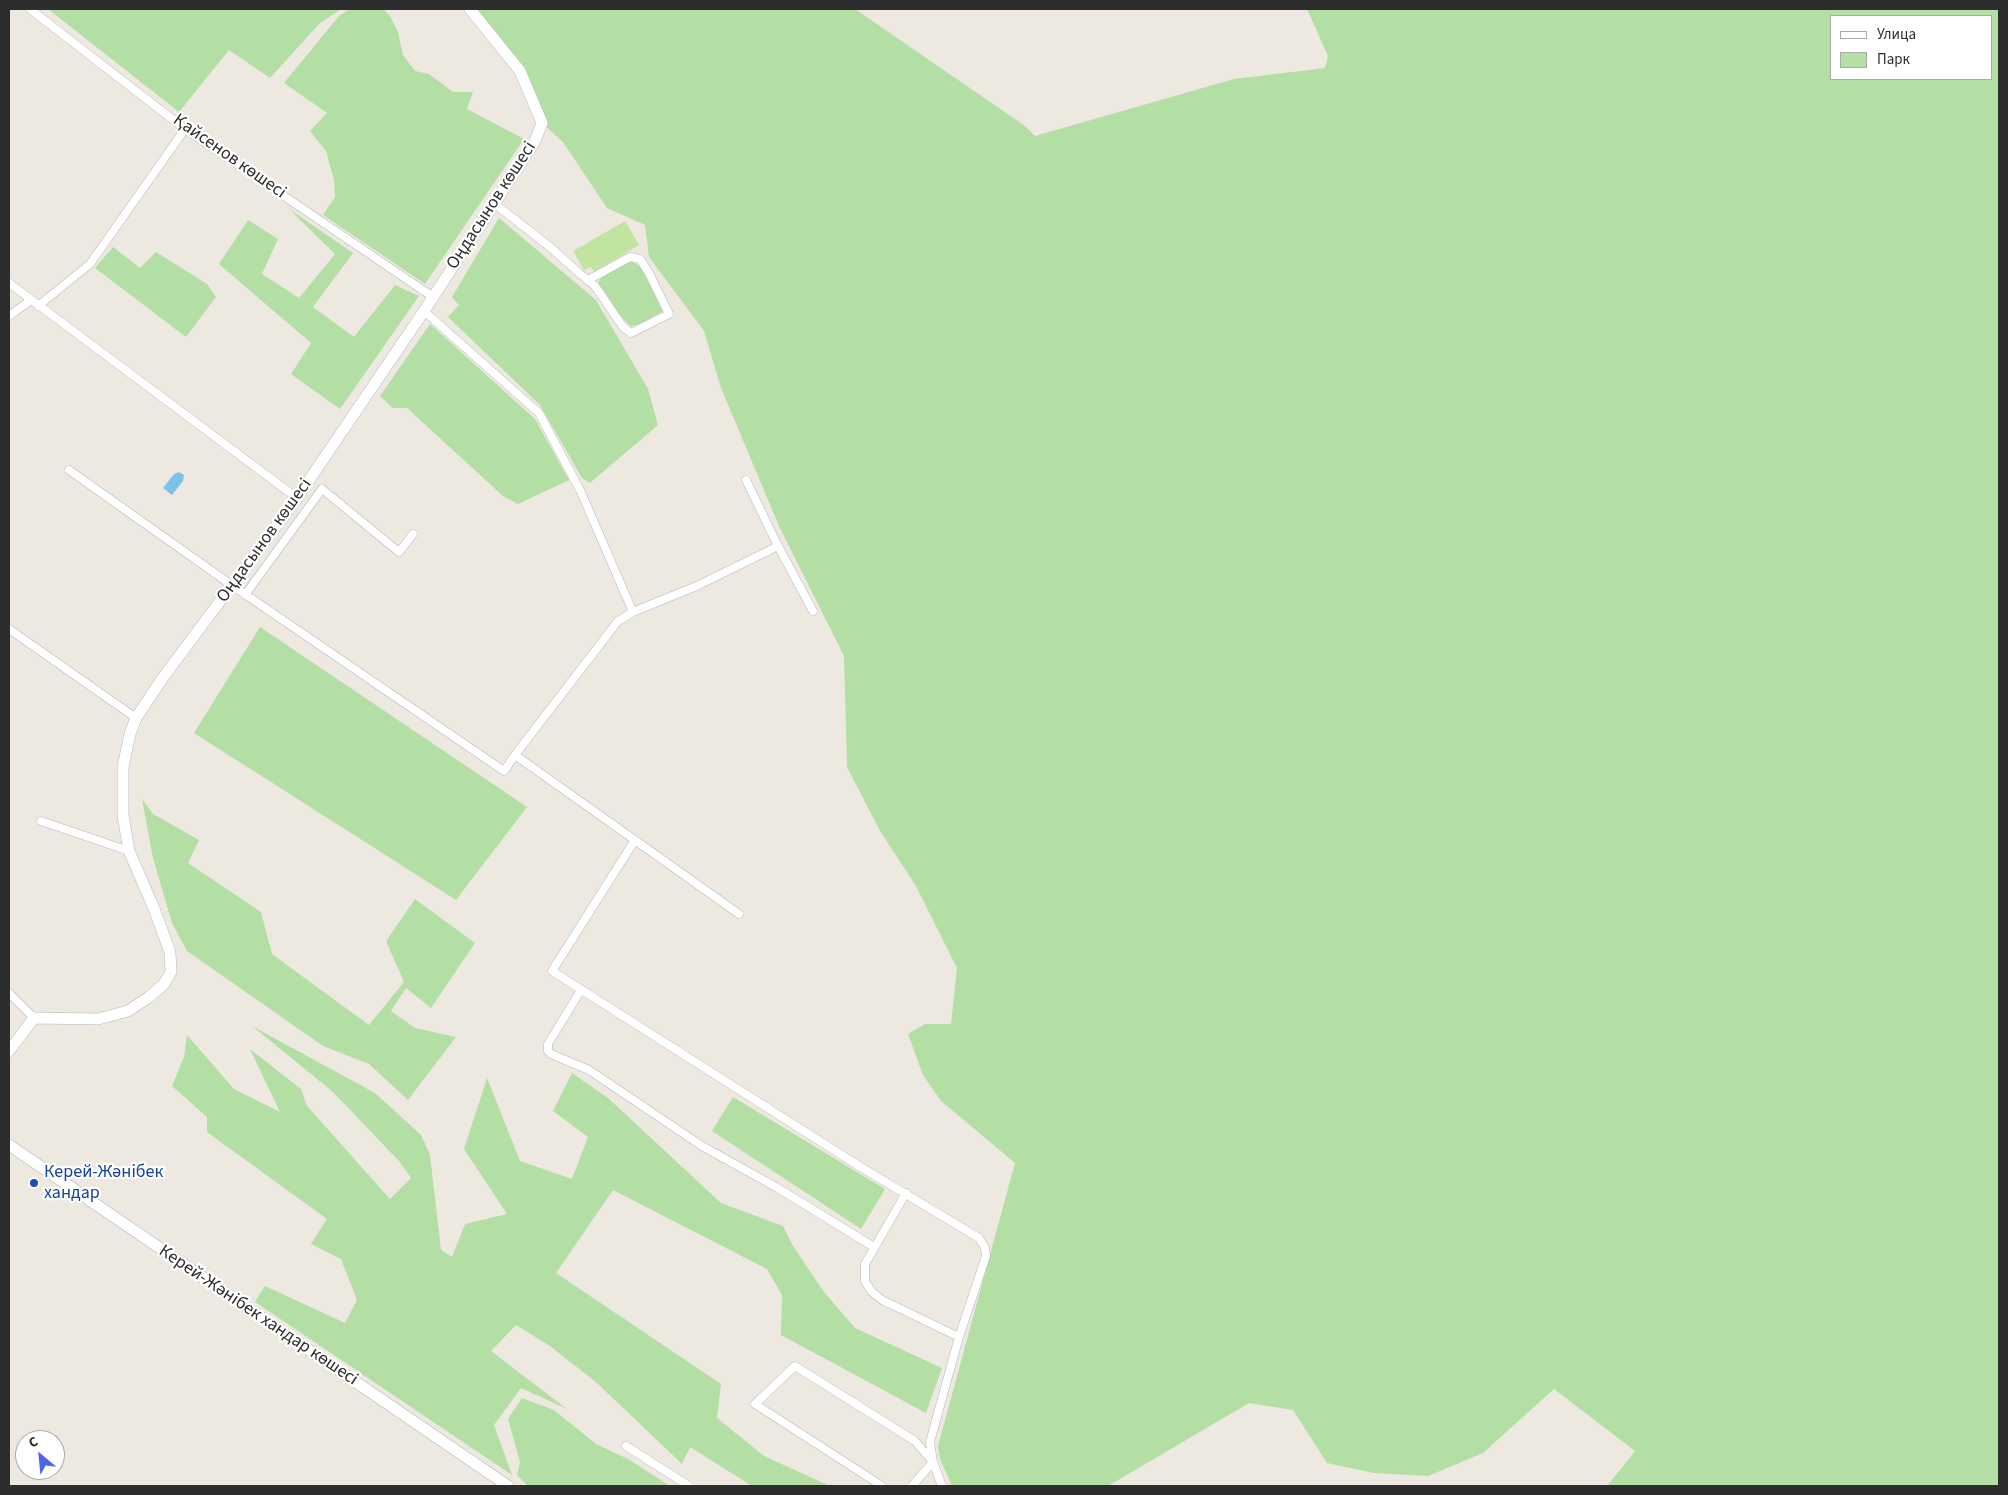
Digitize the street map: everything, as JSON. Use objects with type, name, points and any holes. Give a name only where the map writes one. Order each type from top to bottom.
[{"type":"street","name":"Қайсенов көшесі","points":[[30,9],[186,129],[433,297]]},
{"type":"street","name":"Оңдасынов көшесі","points":[[34,1018],[98,1019],[128,1011],[164,984],[171,972],[170,952],[153,906],[129,851],[122,816],[123,767],[130,734],[136,718],[162,679],[297,498],[424,311],[535,141],[542,123],[520,71],[470,9]]},
{"type":"street","points":[[38,306],[90,264],[186,129]]},
{"type":"street","points":[[495,204],[550,247],[588,280],[595,286],[623,327],[631,332],[669,314],[640,259],[630,257],[588,280]]},
{"type":"street","points":[[9,283],[297,498]]},
{"type":"street","points":[[9,316],[31,300]]},
{"type":"street","points":[[424,311],[539,413],[580,490],[634,612]]},
{"type":"street","points":[[69,470],[246,595],[504,771],[618,621],[634,612],[699,585],[778,546]]},
{"type":"street","points":[[746,480],[778,546],[813,611]]},
{"type":"street","points":[[246,595],[322,489],[399,552],[413,534]]},
{"type":"street","points":[[9,629],[136,718]]},
{"type":"street","points":[[515,755],[739,914]]},
{"type":"street","points":[[41,821],[129,851]]},
{"type":"street","points":[[635,840],[552,971],[979,1238],[986,1248],[981,1276],[959,1337],[930,1442],[933,1462],[942,1486]]},
{"type":"street","points":[[581,990],[548,1044],[548,1051],[551,1054],[589,1070],[702,1146],[874,1247]]},
{"type":"street","points":[[9,993],[34,1018],[9,1051]]},
{"type":"street","name":"Керей-Жәнібек хандар көшесі","points":[[9,1145],[508,1486]]},
{"type":"street","points":[[906,1193],[865,1264],[865,1281],[871,1291],[882,1300],[959,1337]]},
{"type":"street","points":[[882,1486],[755,1404],[795,1366],[915,1441],[933,1462]]},
{"type":"street","points":[[626,1446],[689,1486]]},
{"type":"street","points":[[912,1486],[933,1462]]},
{"type":"green space","points":[[48,9],[341,9],[319,24],[270,78],[229,50],[179,112]]},
{"type":"green space","points":[[350,9],[383,9],[390,16],[398,32],[403,55],[415,71],[429,74],[453,92],[473,92],[467,109],[524,139],[425,284],[323,215],[335,197],[334,180],[326,151],[310,131],[327,113],[284,83],[339,16]]},
{"type":"green space","points":[[470,9],[855,9],[1025,126],[1035,136],[1234,79],[1325,68],[1328,56],[1307,9],[1999,9],[1999,1486],[1607,1486],[1635,1451],[1554,1389],[1483,1453],[1428,1476],[1374,1473],[1327,1463],[1293,1410],[1249,1403],[1108,1486],[952,1486],[940,1459],[938,1446],[1015,1163],[941,1101],[923,1075],[908,1034],[925,1024],[951,1024],[957,968],[916,886],[880,831],[847,767],[844,656],[779,526],[721,388],[704,331],[649,257],[645,225],[607,208],[563,142],[542,123],[520,71]]},
{"type":"green space","points":[[289,209],[353,253],[313,307],[354,337],[395,285],[419,296],[340,409],[291,374],[311,343],[219,264],[248,220],[278,239],[262,274],[299,298],[335,254]]},
{"type":"green space","points":[[499,218],[596,300],[648,389],[658,425],[590,483],[582,478],[540,405],[448,317],[459,305],[452,297]]},
{"type":"green space","points":[[625,221],[639,245],[594,272],[591,267],[584,270],[573,251]]},
{"type":"green space","points":[[113,247],[140,268],[156,252],[207,284],[216,297],[186,337],[95,268]]},
{"type":"green space","points":[[630,261],[640,266],[663,311],[637,325],[630,326],[599,286],[599,281]]},
{"type":"green space","points":[[430,324],[535,419],[569,480],[518,504],[503,496],[407,408],[393,408],[380,396]]},
{"type":"green space","points":[[260,627],[527,807],[456,900],[194,733]]},
{"type":"green space","points":[[142,799],[153,814],[199,840],[188,863],[261,912],[272,954],[369,1025],[404,982],[386,941],[415,899],[475,943],[431,1008],[406,988],[391,1011],[415,1028],[456,1037],[408,1100],[369,1064],[323,1046],[187,951],[172,923],[153,858]]},
{"type":"green space","points":[[252,1026],[375,1093],[421,1135],[430,1155],[441,1250],[452,1257],[465,1224],[507,1214],[464,1149],[487,1078],[520,1161],[572,1179],[588,1137],[553,1111],[572,1073],[608,1098],[721,1203],[783,1226],[793,1246],[824,1292],[855,1328],[942,1368],[926,1413],[781,1335],[782,1295],[767,1269],[613,1190],[556,1273],[721,1384],[717,1418],[764,1456],[830,1486],[752,1486],[690,1447],[682,1464],[597,1383],[550,1346],[516,1325],[491,1351],[567,1409],[521,1388],[494,1425],[512,1475],[255,1302],[265,1286],[345,1323],[357,1300],[341,1259],[311,1244],[327,1219],[207,1132],[207,1117],[172,1086],[184,1057],[187,1035],[234,1089],[280,1112],[250,1049],[301,1089],[307,1106],[390,1199],[411,1178],[399,1161],[333,1092]]},
{"type":"green space","points":[[733,1097],[885,1189],[861,1229],[712,1131]]},
{"type":"green space","points":[[522,1398],[554,1410],[596,1444],[628,1459],[670,1486],[528,1486],[517,1475],[520,1462],[508,1419]]},
{"type":"water","points":[[179,472],[184,475],[183,481],[172,495],[163,488],[174,474]]},
{"type":"place","name":"Керей-Жәнібек хандар","points":[[34,1183]]}]
